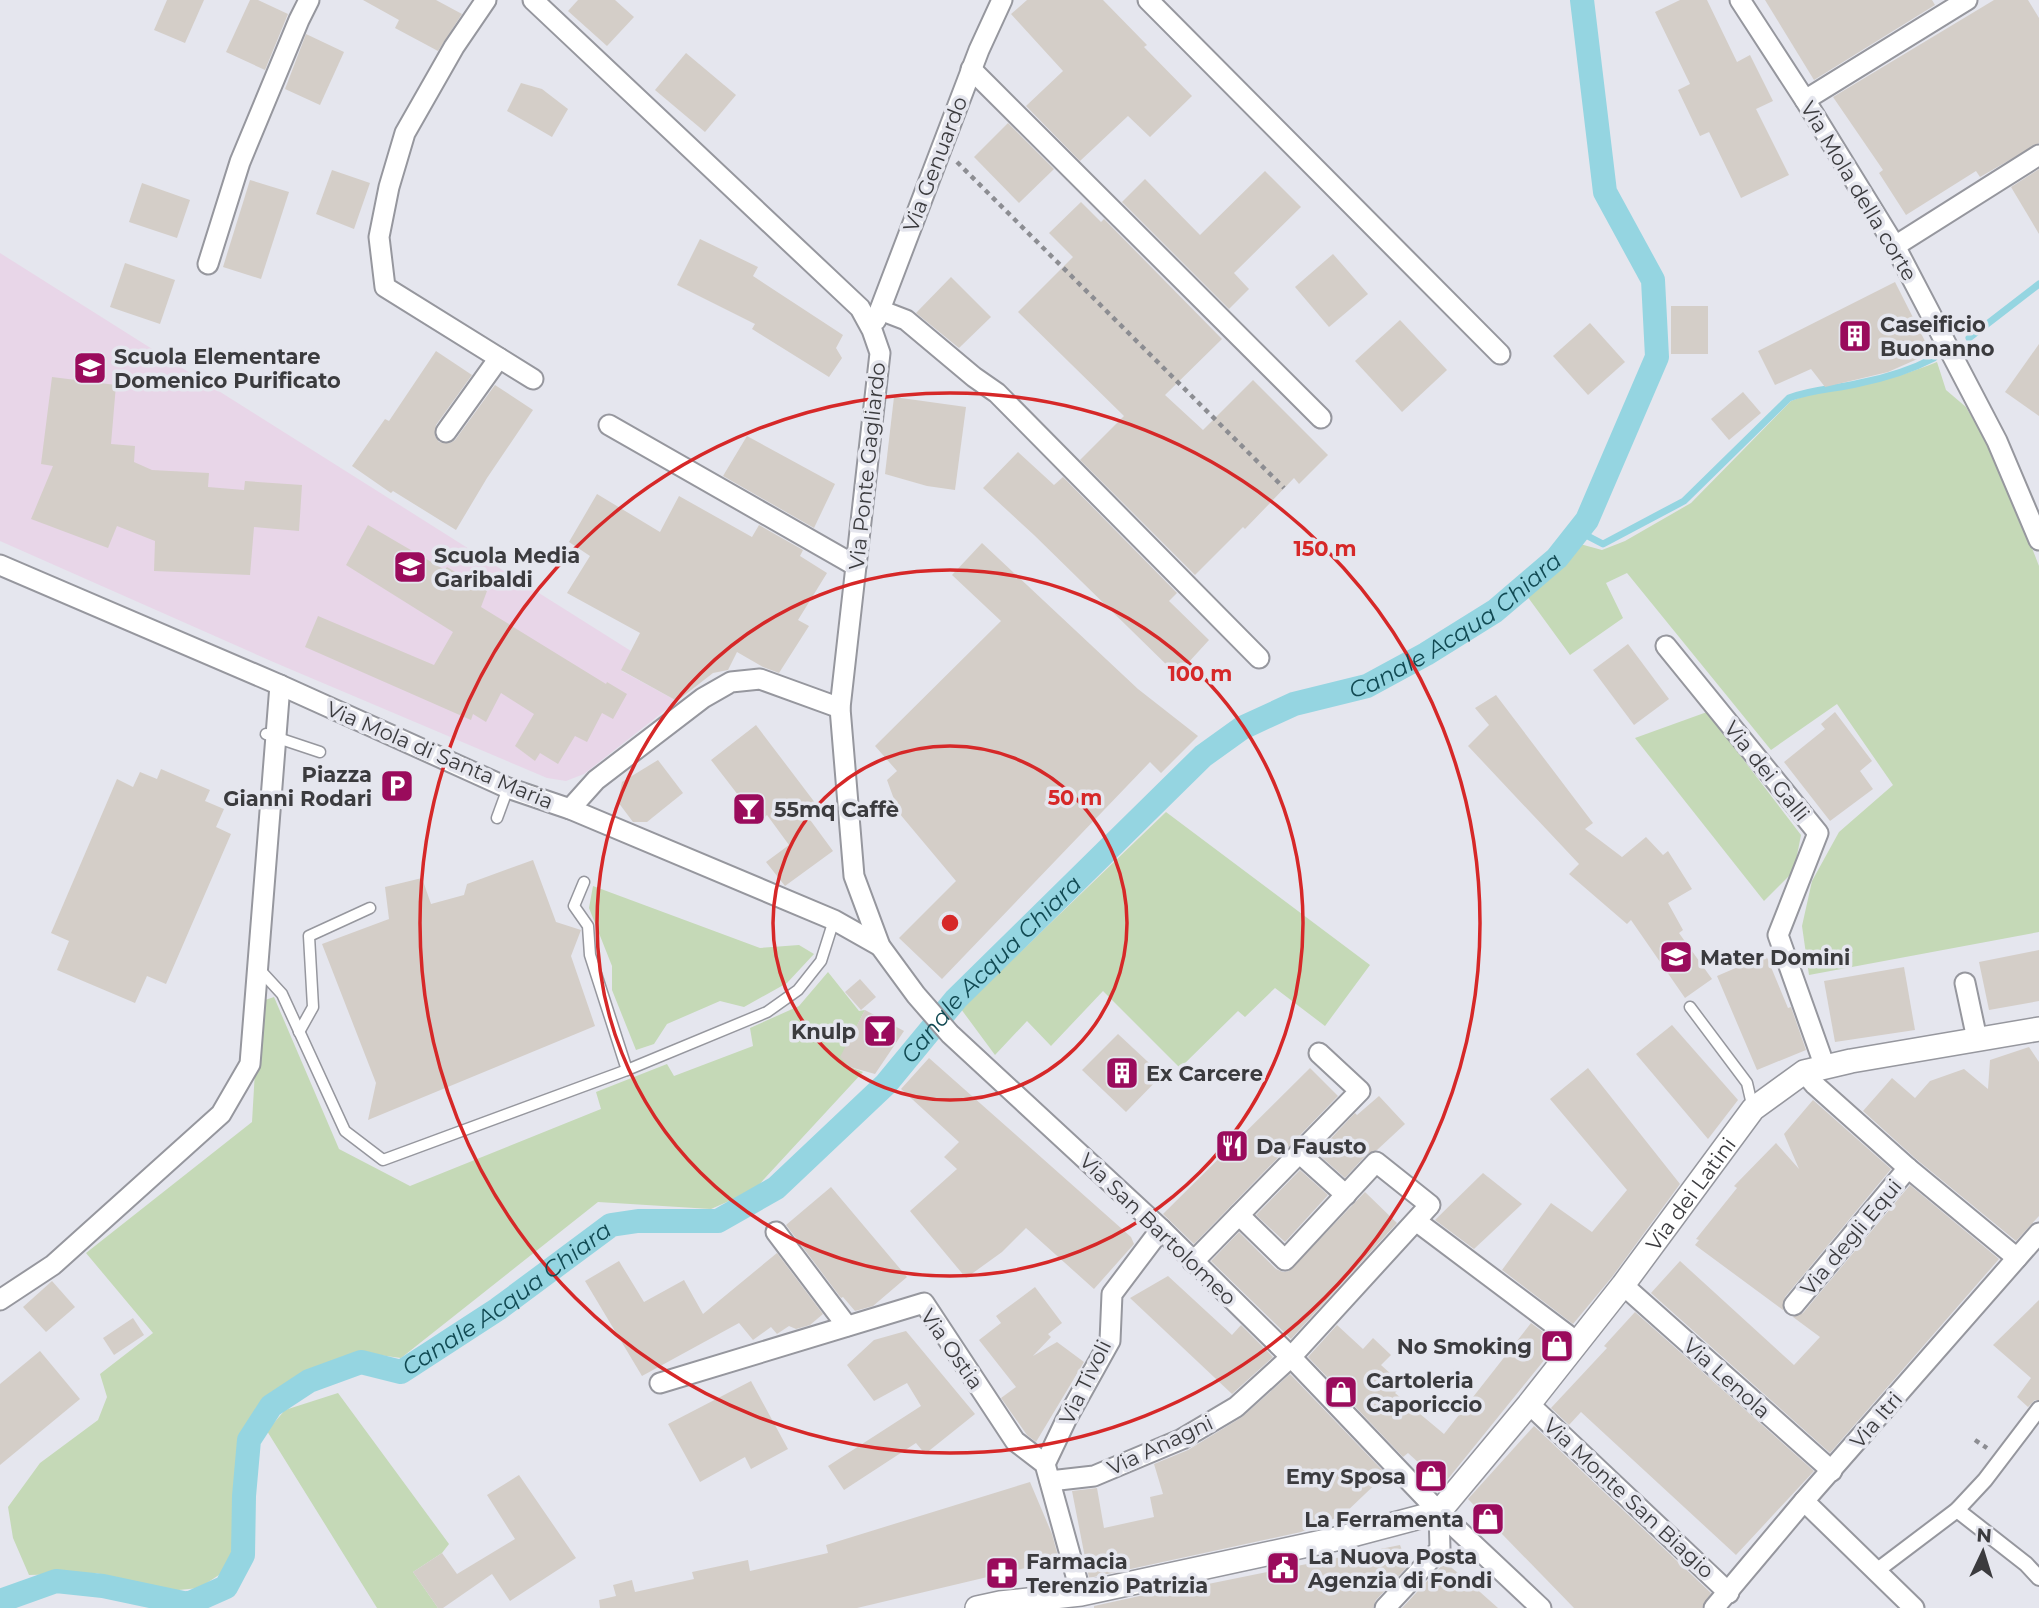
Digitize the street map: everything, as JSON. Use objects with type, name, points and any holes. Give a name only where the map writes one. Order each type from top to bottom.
[{"type":"street","points":[[208,264],[240,162],[309,0]]},
{"type":"street","points":[[486,0],[454,47],[405,133],[389,187],[379,237],[385,286],[533,379]]},
{"type":"street","name":"Via Genuardo","points":[[872,330],[971,69],[1002,0]]},
{"type":"street","points":[[1148,0],[1500,354]]},
{"type":"street","name":"Via Mola della corte","points":[[1740,0],[1895,246],[1997,441],[2039,540]]},
{"type":"street","points":[[1805,100],[1967,0]]},
{"type":"street","name":"Via Ponte Gagliardo","points":[[536,1],[860,308],[872,330],[880,353],[840,708],[854,876],[880,946]]},
{"type":"street","points":[[971,69],[1321,418]]},
{"type":"street","points":[[1895,246],[2039,155]]},
{"type":"street","points":[[880,310],[906,320],[997,393],[1259,657]]},
{"type":"street","points":[[446,432],[499,358]]},
{"type":"street","points":[[609,425],[856,566]]},
{"type":"street","name":"Via Mola di Santa Maria","points":[[0,565],[280,685],[508,788],[570,809],[834,920],[880,946]]},
{"type":"street","name":"Via dei Galli","points":[[1666,646],[1818,834],[1778,934],[1814,1069]]},
{"type":"street","points":[[570,809],[596,779],[704,698],[731,682],[760,679],[840,708]]},
{"type":"street","points":[[0,1300],[53,1265],[221,1114],[250,1064],[271,736],[280,685]]},
{"type":"street","name":"Via San Bartolomeo","points":[[880,946],[916,995],[950,1034],[1161,1229],[1291,1357],[1439,1512],[1541,1608]]},
{"type":"street","points":[[1965,984],[1977,1039]]},
{"type":"street","name":"Via dei Latini","points":[[1439,1512],[1623,1285],[1753,1109],[1814,1069],[2039,1029]]},
{"type":"street","points":[[1193,1262],[1360,1091],[1319,1053]]},
{"type":"street","name":"Via degli Equi","points":[[1814,1069],[1815,1084],[1908,1168],[2017,1258]]},
{"type":"street","points":[[1299,1153],[1346,1195]]},
{"type":"street","points":[[1239,1214],[1285,1260],[1376,1163],[1430,1205],[1416,1221],[1577,1342]]},
{"type":"street","name":"Via degli Equi","points":[[1794,1305],[1908,1168]]},
{"type":"street","name":"Via Anagni","points":[[1048,1473],[1094,1476],[1182,1439],[1236,1408],[1291,1357],[1416,1221]]},
{"type":"street","name":"Via Tivoli","points":[[1048,1473],[1066,1420],[1110,1341],[1112,1294],[1161,1229]]},
{"type":"street","points":[[776,1232],[847,1326]]},
{"type":"street","name":"Via Itri","points":[[1714,1608],[2039,1233]]},
{"type":"street","name":"Via Lenola","points":[[1623,1285],[1832,1471]]},
{"type":"street","name":"Via Ostia","points":[[660,1382],[924,1303],[1014,1441],[1048,1473]]},
{"type":"street","name":"Via Monte San Biagio","points":[[1529,1404],[1729,1592]]},
{"type":"street","points":[[1875,1572],[1957,1510],[2036,1421]]},
{"type":"street","points":[[1048,1473],[1081,1594]]},
{"type":"street","points":[[1804,1501],[1914,1608]]},
{"type":"street","points":[[1957,1510],[2026,1564],[2039,1578]]},
{"type":"street","points":[[977,1608],[1000,1602],[1081,1594],[1345,1537],[1439,1512],[1440,1549],[1385,1608]]},
{"type":"lane","points":[[271,736],[320,752]]},
{"type":"lane","points":[[497,818],[508,788]]},
{"type":"lane","points":[[584,882],[574,906],[588,926],[590,955],[627,1070]]},
{"type":"lane","points":[[299,1032],[313,1007],[309,936],[370,908]]},
{"type":"lane","points":[[257,968],[282,994],[345,1131],[383,1160],[627,1070],[767,1013],[798,990],[821,961],[834,920]]},
{"type":"lane","points":[[1690,1007],[1747,1083],[1753,1109]]},
{"type":"path","points":[[942,147],[1284,488]]},
{"type":"shaded area","points":[[0,253],[631,651],[622,671],[677,701],[584,774],[566,781],[547,778],[278,664],[0,541]]},
{"type":"green space","points":[[1937,362],[1946,390],[1966,407],[2001,468],[2039,566],[2039,932],[1809,975],[1802,926],[1812,881],[1839,832],[1893,785],[1837,704],[1771,750],[1627,573],[1606,583],[1623,618],[1570,655],[1527,596],[1580,544],[1602,550],[1625,541],[1691,503],[1791,401],[1815,393],[1888,379]]},
{"type":"green space","points":[[1707,712],[1801,835],[1794,871],[1764,901],[1635,738]]},
{"type":"green space","points":[[1166,812],[1370,965],[1325,1026],[1275,988],[1245,1017],[1238,1011],[1180,1068],[1103,991],[1051,1046],[1027,1021],[995,1055],[961,1009]]},
{"type":"green space","points":[[593,886],[760,948],[799,945],[814,954],[787,983],[744,1007],[720,1001],[667,1024],[654,1044],[636,1050],[612,990],[612,966],[589,908]]},
{"type":"green space","points":[[828,972],[859,1011],[865,1010],[841,1057],[850,1067],[863,1072],[754,1190],[711,1209],[598,1202],[401,1358],[364,1353],[306,1375],[266,1403],[245,1439],[238,1497],[238,1555],[222,1573],[199,1588],[168,1591],[96,1573],[29,1575],[13,1538],[8,1507],[40,1463],[98,1420],[107,1397],[100,1374],[153,1333],[86,1253],[252,1122],[259,1002],[274,997],[339,1149],[410,1186],[601,1109],[596,1092],[667,1064],[674,1076],[753,1046],[750,1028],[799,1006]]},
{"type":"green space","points":[[338,1393],[449,1544],[442,1553],[413,1572],[438,1608],[377,1608],[267,1431],[285,1410]]},
{"type":"building","points":[[167,0],[204,0],[185,43],[154,30]]},
{"type":"building","points":[[250,0],[258,0],[288,14],[265,70],[226,52]]},
{"type":"building","points":[[363,0],[436,0],[462,14],[438,51],[395,28],[399,20]]},
{"type":"building","points":[[578,0],[615,0],[634,17],[607,46],[568,11]]},
{"type":"building","points":[[1027,0],[1103,0],[1192,96],[1150,137],[1128,116],[1080,161],[1026,106],[1063,71],[1011,14]]},
{"type":"building","points":[[1680,0],[1707,0],[1737,62],[1750,55],[1773,101],[1756,109],[1789,175],[1741,198],[1709,132],[1700,136],[1678,90],[1690,84],[1655,12]]},
{"type":"building","points":[[1765,0],[1932,0],[1935,5],[1814,80]]},
{"type":"building","points":[[1994,0],[2028,0],[2039,18],[2039,143],[1980,177],[1976,171],[1906,215],[1879,173],[1883,170],[1833,97]]},
{"type":"building","points":[[306,34],[344,52],[320,105],[285,89]]},
{"type":"building","points":[[686,53],[736,95],[705,132],[655,90]]},
{"type":"building","points":[[521,83],[542,89],[568,109],[552,137],[507,111]]},
{"type":"building","points":[[1008,123],[1054,169],[1019,203],[974,157]]},
{"type":"building","points":[[2039,169],[2039,234],[2011,187]]},
{"type":"building","points":[[332,170],[370,183],[354,229],[316,214]]},
{"type":"building","points":[[1265,171],[1301,207],[1234,273],[1249,289],[1229,309],[1122,202],[1145,179],[1200,235]]},
{"type":"building","points":[[250,180],[289,192],[261,279],[223,267]]},
{"type":"building","points":[[142,183],[190,200],[177,238],[129,222]]},
{"type":"building","points":[[1081,202],[1101,222],[1104,219],[1222,339],[1165,395],[1203,430],[1253,380],[1328,455],[1299,484],[1294,478],[1245,529],[1243,527],[1195,575],[1080,460],[1124,416],[1018,312],[1073,257],[1049,233]]},
{"type":"building","points":[[700,239],[758,267],[753,276],[843,335],[836,348],[842,358],[829,377],[752,329],[755,324],[677,285]]},
{"type":"building","points":[[1333,254],[1368,294],[1329,327],[1295,287]]},
{"type":"building","points":[[125,263],[175,280],[160,324],[110,307]]},
{"type":"building","points":[[951,277],[991,317],[959,348],[916,313]]},
{"type":"building","name":"Caseificio Buonanno","points":[[1895,282],[1931,353],[1888,372],[1825,387],[1811,369],[1775,385],[1758,351]]},
{"type":"building","points":[[1671,306],[1708,306],[1708,354],[1671,354]]},
{"type":"building","points":[[1400,320],[1447,370],[1402,412],[1355,361]]},
{"type":"building","points":[[1590,323],[1625,362],[1588,395],[1553,356]]},
{"type":"building","points":[[2039,344],[2039,416],[2005,392]]},
{"type":"building","points":[[436,351],[472,375],[436,425],[435,436],[439,442],[450,443],[455,440],[495,385],[533,410],[456,530],[393,491],[391,493],[352,466],[385,419],[389,421]]},
{"type":"building","points":[[52,377],[116,385],[111,444],[135,446],[134,462],[152,470],[209,473],[208,487],[244,490],[245,481],[302,485],[299,531],[254,527],[250,575],[154,571],[155,541],[117,526],[108,548],[31,519],[53,466],[41,464]]},
{"type":"building","points":[[1743,392],[1761,413],[1729,440],[1711,419]]},
{"type":"building","points":[[894,397],[966,407],[955,490],[927,486],[885,474]]},
{"type":"building","points":[[747,436],[835,484],[814,528],[723,476]]},
{"type":"building","points":[[1018,452],[1054,485],[1063,477],[1177,593],[1169,601],[1209,640],[1177,675],[983,488]]},
{"type":"building","points":[[597,494],[660,532],[679,496],[752,537],[759,525],[803,550],[800,556],[827,573],[798,620],[809,626],[779,673],[737,652],[728,670],[713,673],[677,701],[621,670],[640,633],[567,593],[590,556],[569,542]]},
{"type":"building","points":[[368,525],[487,591],[481,607],[606,684],[607,682],[627,694],[613,719],[602,713],[587,742],[575,736],[558,764],[540,753],[535,761],[515,746],[534,714],[501,693],[486,722],[473,714],[471,720],[305,647],[318,616],[434,665],[453,632],[346,565]]},
{"type":"building","points":[[982,543],[1138,689],[1198,736],[1161,773],[1150,762],[942,979],[899,938],[956,881],[899,813],[887,780],[897,771],[875,746],[1001,621],[952,575]]},
{"type":"building","points":[[1628,644],[1669,699],[1634,725],[1593,670]]},
{"type":"building","points":[[1496,695],[1593,823],[1585,829],[1622,857],[1646,837],[1663,855],[1668,851],[1692,889],[1668,903],[1683,930],[1679,933],[1712,979],[1685,998],[1631,920],[1627,924],[1569,874],[1579,864],[1468,746],[1489,725],[1475,708]]},
{"type":"building","points":[[1835,712],[1872,761],[1860,771],[1873,789],[1830,821],[1784,762],[1825,729],[1821,724]]},
{"type":"building","points":[[756,725],[819,808],[808,817],[833,851],[785,886],[766,862],[789,845],[767,815],[759,822],[711,760]]},
{"type":"building","points":[[658,760],[683,793],[647,822],[633,822],[618,802],[622,782]]},
{"type":"building","points":[[161,769],[210,790],[205,801],[224,809],[216,827],[231,834],[166,984],[147,976],[135,1003],[57,970],[69,941],[51,933],[117,779],[133,787],[140,772],[157,779]]},
{"type":"building","points":[[533,860],[556,922],[581,930],[571,956],[595,1026],[368,1120],[376,1083],[322,944],[389,919],[385,887],[422,878],[431,904],[464,895],[467,884]]},
{"type":"building","points":[[2039,950],[2039,1001],[1989,1010],[1979,962]]},
{"type":"building","points":[[1766,955],[1788,1008],[1791,1007],[1806,1050],[1757,1070],[1717,976]]},
{"type":"building","points":[[1904,967],[1915,1030],[1835,1042],[1824,981]]},
{"type":"building","points":[[860,979],[876,997],[861,1010],[845,992]]},
{"type":"building","points":[[865,1010],[904,1031],[875,1074],[850,1067],[840,1057]]},
{"type":"building","points":[[1672,1025],[1738,1100],[1708,1139],[1636,1054]]},
{"type":"building","name":"Ex Carcere","points":[[1118,1034],[1162,1075],[1126,1112],[1082,1070]]},
{"type":"building","points":[[2029,1047],[2039,1062],[2039,1216],[2016,1241],[1916,1159],[1863,1111],[1892,1078],[1915,1098],[1930,1081],[1964,1069],[1988,1089],[1990,1060]]},
{"type":"building","points":[[929,1058],[1131,1237],[1134,1244],[1094,1289],[1026,1228],[1002,1252],[966,1278],[910,1211],[957,1169],[944,1157],[959,1142],[901,1089]]},
{"type":"building","points":[[1310,1068],[1338,1096],[1194,1244],[1163,1214]]},
{"type":"building","points":[[1588,1068],[1680,1184],[1612,1277],[1573,1324],[1502,1270],[1551,1203],[1592,1232],[1627,1190],[1550,1099]]},
{"type":"building","points":[[1379,1096],[1405,1124],[1377,1150],[1367,1154],[1345,1178],[1317,1153],[1355,1113],[1357,1115]]},
{"type":"building","points":[[1813,1100],[1891,1169],[1785,1297],[1783,1310],[1695,1245],[1699,1240],[1696,1239],[1737,1188],[1734,1186],[1776,1143],[1799,1169],[1784,1134]]},
{"type":"building","points":[[1300,1170],[1328,1195],[1285,1242],[1256,1215]]},
{"type":"building","points":[[1483,1173],[1522,1204],[1474,1249],[1435,1220]]},
{"type":"building","points":[[1910,1185],[1999,1259],[1830,1453],[1651,1293],[1680,1261],[1794,1365],[1820,1337],[1793,1317],[1803,1313]]},
{"type":"building","points":[[831,1187],[907,1277],[873,1306],[855,1311],[841,1298],[786,1225]]},
{"type":"building","points":[[1365,1192],[1397,1223],[1291,1339],[1211,1261],[1239,1232],[1276,1269],[1289,1271]]},
{"type":"building","points":[[777,1253],[823,1314],[810,1325],[796,1329],[789,1326],[777,1334],[771,1327],[753,1340],[739,1323],[642,1376],[585,1281],[619,1261],[644,1302],[684,1280],[703,1314]]},
{"type":"building","points":[[1168,1276],[1232,1335],[1241,1325],[1273,1357],[1232,1394],[1130,1298]]},
{"type":"building","points":[[52,1281],[75,1307],[46,1332],[23,1307]]},
{"type":"building","points":[[1035,1287],[1062,1323],[1048,1334],[1051,1337],[1033,1356],[1057,1342],[1084,1362],[1036,1442],[1027,1435],[1001,1398],[1016,1387],[979,1340],[1001,1323],[996,1316]]},
{"type":"building","points":[[2039,1300],[2039,1400],[2035,1400],[2028,1407],[2017,1397],[2031,1378],[1993,1345]]},
{"type":"building","points":[[1635,1312],[1814,1471],[1736,1555],[1581,1412],[1569,1425],[1551,1408],[1607,1348],[1604,1346]]},
{"type":"building","points":[[133,1318],[144,1335],[114,1355],[103,1338]]},
{"type":"building","points":[[1531,1323],[1558,1343],[1443,1485],[1408,1453],[1403,1457],[1308,1357],[1337,1325],[1363,1349],[1373,1338],[1391,1355],[1381,1365],[1403,1385],[1395,1393],[1444,1434]]},
{"type":"building","points":[[906,1331],[975,1414],[925,1454],[916,1443],[844,1490],[828,1466],[921,1406],[907,1383],[874,1401],[847,1365],[874,1340]]},
{"type":"building","points":[[40,1351],[80,1399],[0,1465],[0,1384]]},
{"type":"building","points":[[1290,1374],[1386,1474],[1343,1515],[1301,1532],[1089,1578],[1072,1491],[1097,1488],[1104,1528],[1154,1517],[1150,1497],[1163,1494],[1154,1464],[1188,1450],[1242,1417]]},
{"type":"building","points":[[751,1381],[788,1449],[751,1469],[745,1457],[700,1482],[668,1424]]},
{"type":"building","points":[[1534,1426],[1711,1593],[1702,1608],[1574,1608],[1468,1499]]},
{"type":"building","points":[[519,1475],[576,1558],[510,1601],[492,1574],[443,1608],[438,1608],[413,1572],[442,1553],[457,1574],[515,1539],[487,1495]]},
{"type":"building","points":[[1030,1482],[1052,1534],[1059,1560],[857,1608],[600,1608],[599,1600],[616,1596],[613,1585],[632,1580],[635,1592],[694,1579],[692,1572],[748,1560],[750,1571],[828,1553],[826,1545]]},
{"type":"building","points":[[1400,1545],[1408,1566],[1376,1600],[1373,1608],[1094,1608],[1208,1581],[1208,1584]]},
{"type":"building","points":[[1445,1562],[1480,1592],[1498,1608],[1402,1608]]},
{"type":"waterway","name":"Canale Acqua Chiara","points":[[0,1601],[56,1581],[103,1586],[188,1604],[226,1587],[243,1555],[249,1440],[271,1406],[309,1381],[361,1362],[401,1372],[498,1309],[611,1225],[638,1221],[718,1221],[776,1188],[886,1084],[956,999],[1203,756],[1242,728],[1294,704],[1367,686],[1426,654],[1495,611],[1557,558],[1587,520],[1657,357],[1653,280],[1605,192],[1582,0]]},
{"type":"waterway","points":[[1969,338],[2039,284]]},
{"type":"waterway","points":[[1578,531],[1603,544],[1684,501],[1789,398],[1879,379],[1934,358]]},
{"type":"place","name":"Caseificio Buonanno","points":[[1855,336]]},
{"type":"place","name":"Scuola Elementare Domenico Purificato","points":[[90,368]]},
{"type":"place","name":"Scuola Media Garibaldi","points":[[410,567]]},
{"type":"place","name":"Piazza Gianni Rodari","points":[[397,786]]},
{"type":"place","name":"55mq Caffè","points":[[749,809]]},
{"type":"place","name":"Mater Domini","points":[[1676,957]]},
{"type":"place","name":"Knulp","points":[[880,1031]]},
{"type":"place","name":"Ex Carcere","points":[[1122,1073]]},
{"type":"place","name":"Da Fausto","points":[[1232,1146]]},
{"type":"place","name":"No Smoking","points":[[1557,1346]]},
{"type":"place","name":"Cartoleria Caporiccio","points":[[1341,1392]]},
{"type":"place","name":"Emy Sposa","points":[[1431,1476]]},
{"type":"place","name":"La Ferramenta","points":[[1488,1519]]},
{"type":"place","name":"La Nuova Posta Agenzia di Fondi","points":[[1283,1568]]},
{"type":"place","name":"Farmacia Terenzio Patrizia","points":[[1002,1573]]}]
